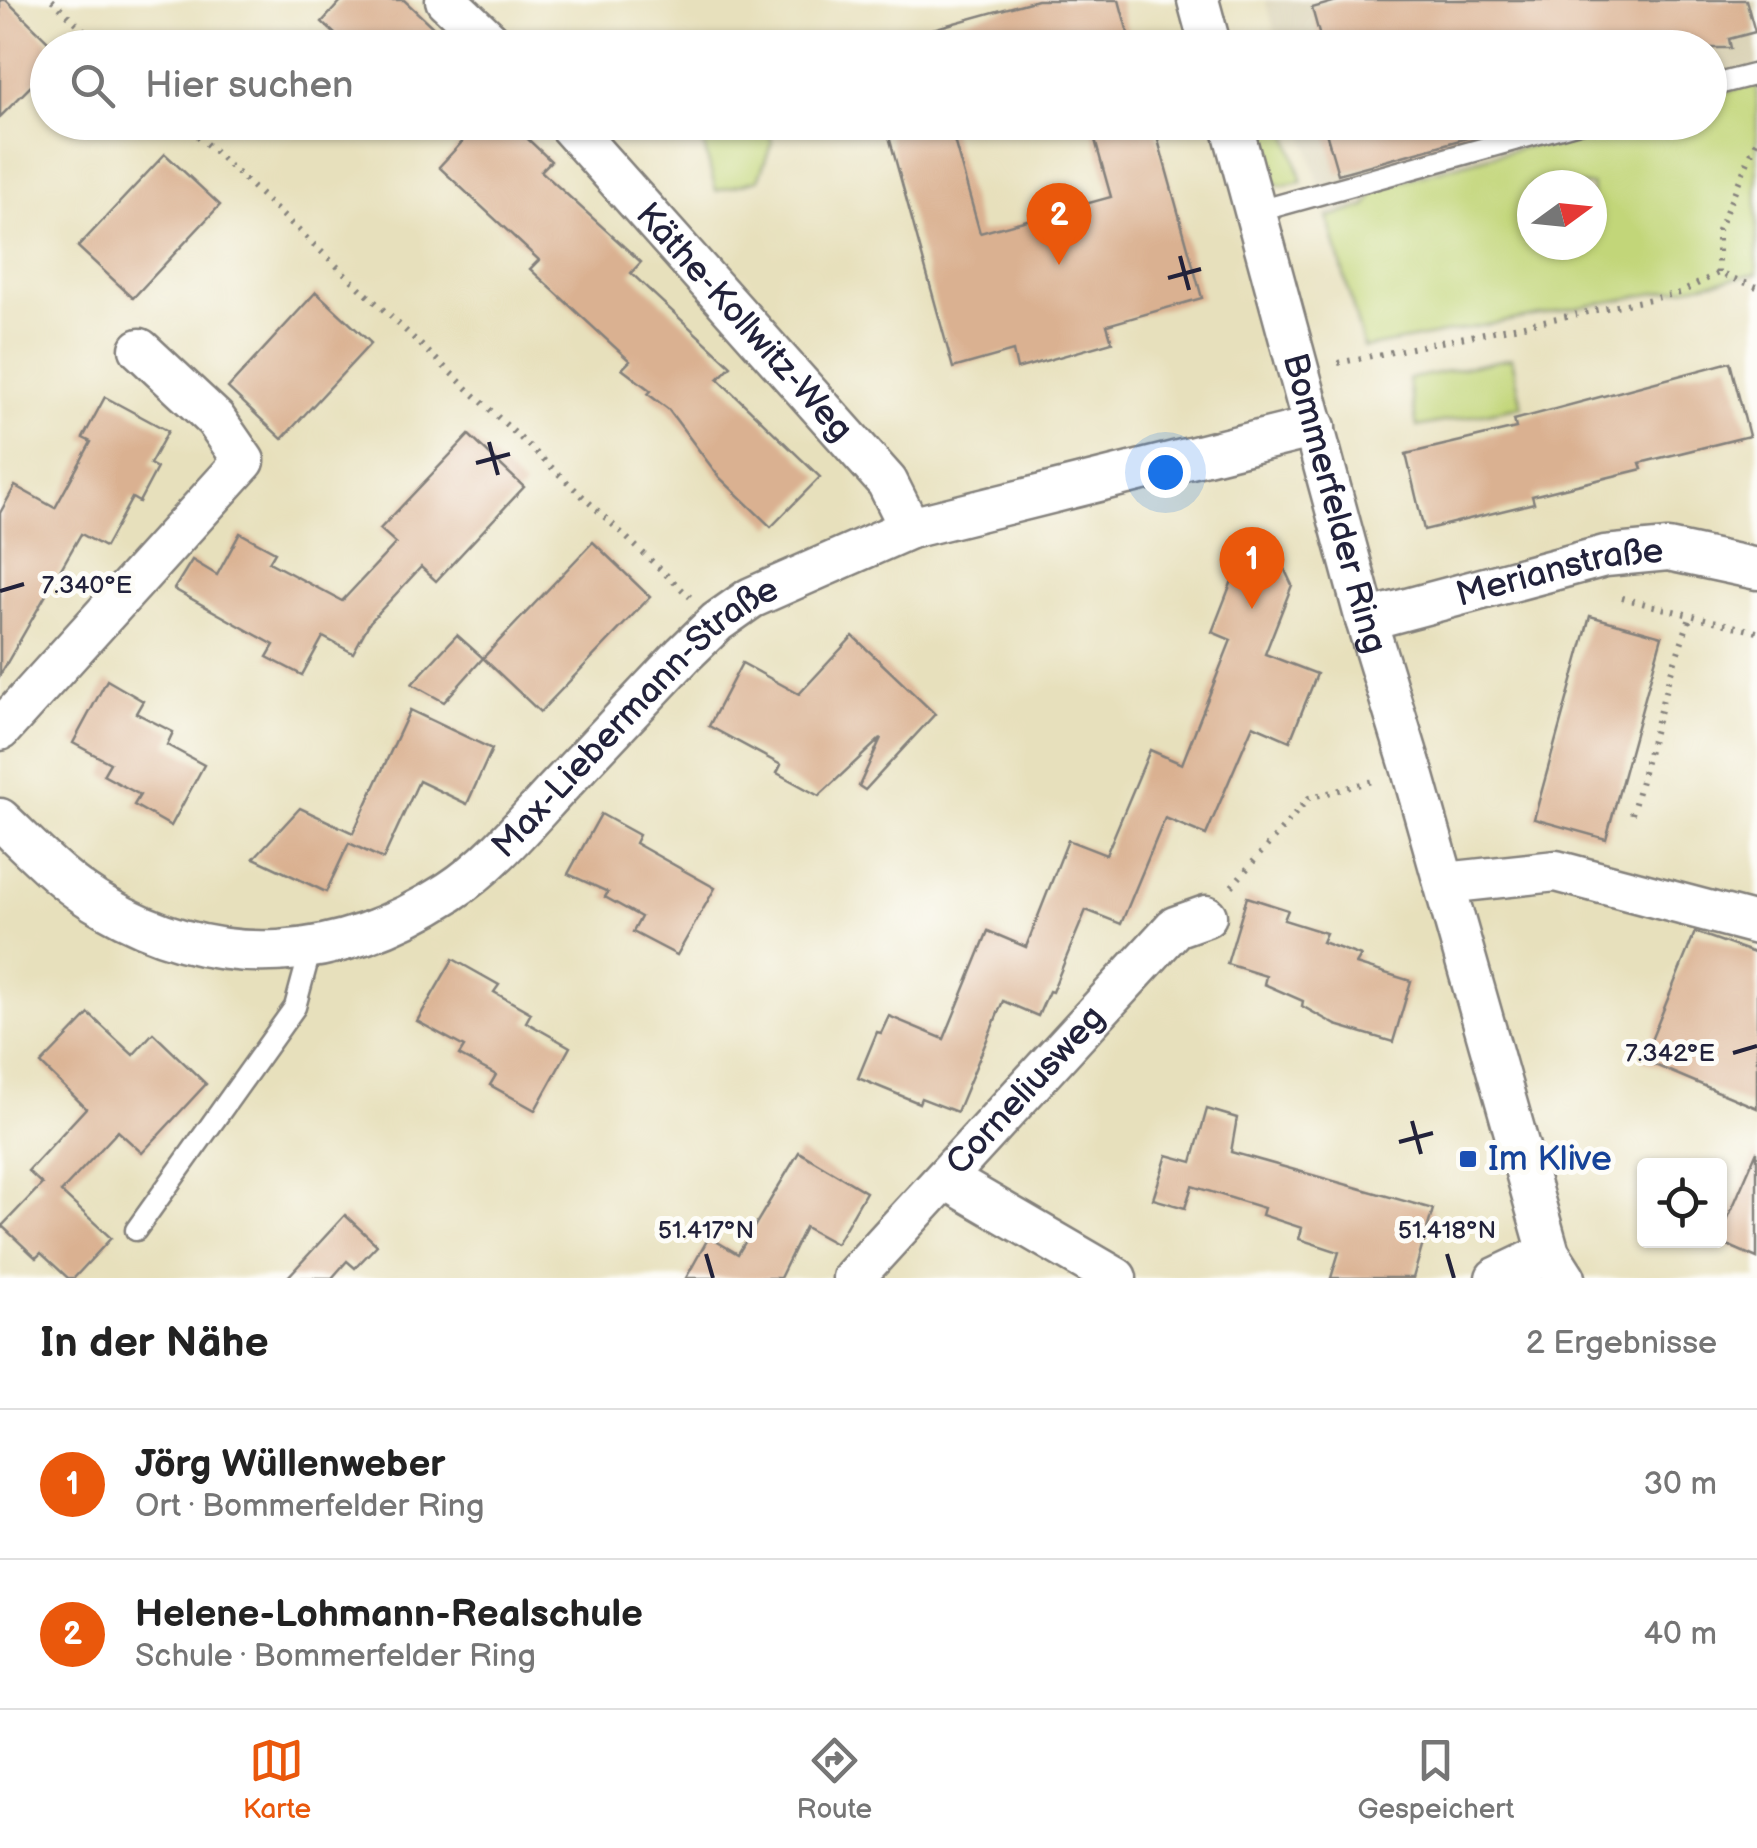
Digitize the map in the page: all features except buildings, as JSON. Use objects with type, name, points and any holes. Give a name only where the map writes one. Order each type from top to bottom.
[{"type":"street","points":[[446,0],[478,30]]},
{"type":"street","points":[[1198,0],[1206,30]]},
{"type":"street","name":"Käthe-Kollwitz-Weg","points":[[582,140],[887,482],[910,528]]},
{"type":"street","name":"Bommerfelder Ring","points":[[1236,140],[1366,620],[1557,1266]]},
{"type":"street","points":[[0,730],[244,461],[214,419],[140,349]]},
{"type":"street","name":"Max-Liebermann-Straße","points":[[0,819],[64,878],[103,907],[192,944],[222,951],[286,952],[362,934],[451,891],[493,856],[716,622],[751,598],[910,528],[1315,427]]},
{"type":"street","name":"Merianstraße","points":[[1366,620],[1606,556],[1668,550],[1757,569]]},
{"type":"street","points":[[1445,882],[1556,871],[1757,924]]},
{"type":"street","name":"Corneliusweg","points":[[854,1278],[1175,927],[1206,916]]},
{"type":"street","points":[[946,1179],[1116,1278]]},
{"type":"street","points":[[1496,1278],[1557,1266]]},
{"type":"lane","points":[[1727,82],[1757,74]]},
{"type":"lane","points":[[1256,212],[1514,140]]},
{"type":"lane","points":[[136,1230],[295,1007],[311,948]]},
{"type":"path","points":[[52,0],[84,30]]},
{"type":"path","points":[[202,140],[716,622]]},
{"type":"path","points":[[1718,273],[1718,230],[1757,140]]},
{"type":"path","points":[[1300,372],[1680,293],[1718,273],[1757,287]]},
{"type":"path","points":[[1578,563],[1586,590],[1757,632]]},
{"type":"path","points":[[1632,814],[1667,684],[1691,615]]},
{"type":"path","points":[[1206,916],[1309,798],[1412,770]]},
{"type":"shaded area","points":[[1265,0],[1757,0],[1757,83],[1727,91],[1727,30],[1274,30]]},
{"type":"shaded area","points":[[1306,140],[1551,140],[1379,187],[1366,207],[1328,217]]},
{"type":"green space","points":[[1757,83],[1757,274],[1364,348],[1328,217],[1366,207],[1378,187],[1551,140],[1727,140],[1727,91]]},
{"type":"green space","points":[[702,140],[771,140],[758,180],[716,191]]},
{"type":"green space","points":[[1257,140],[1290,140],[1302,182],[1281,186],[1267,179]]},
{"type":"green space","points":[[1512,358],[1522,406],[1417,427],[1408,379]]},
{"type":"place","name":"Helene-Lohmann-Realschule","points":[[1059,265]]},
{"type":"place","name":"Jörg Wüllenweber","points":[[1252,609]]},
{"type":"place","name":"Im Klive","points":[[1468,1159]]}]
